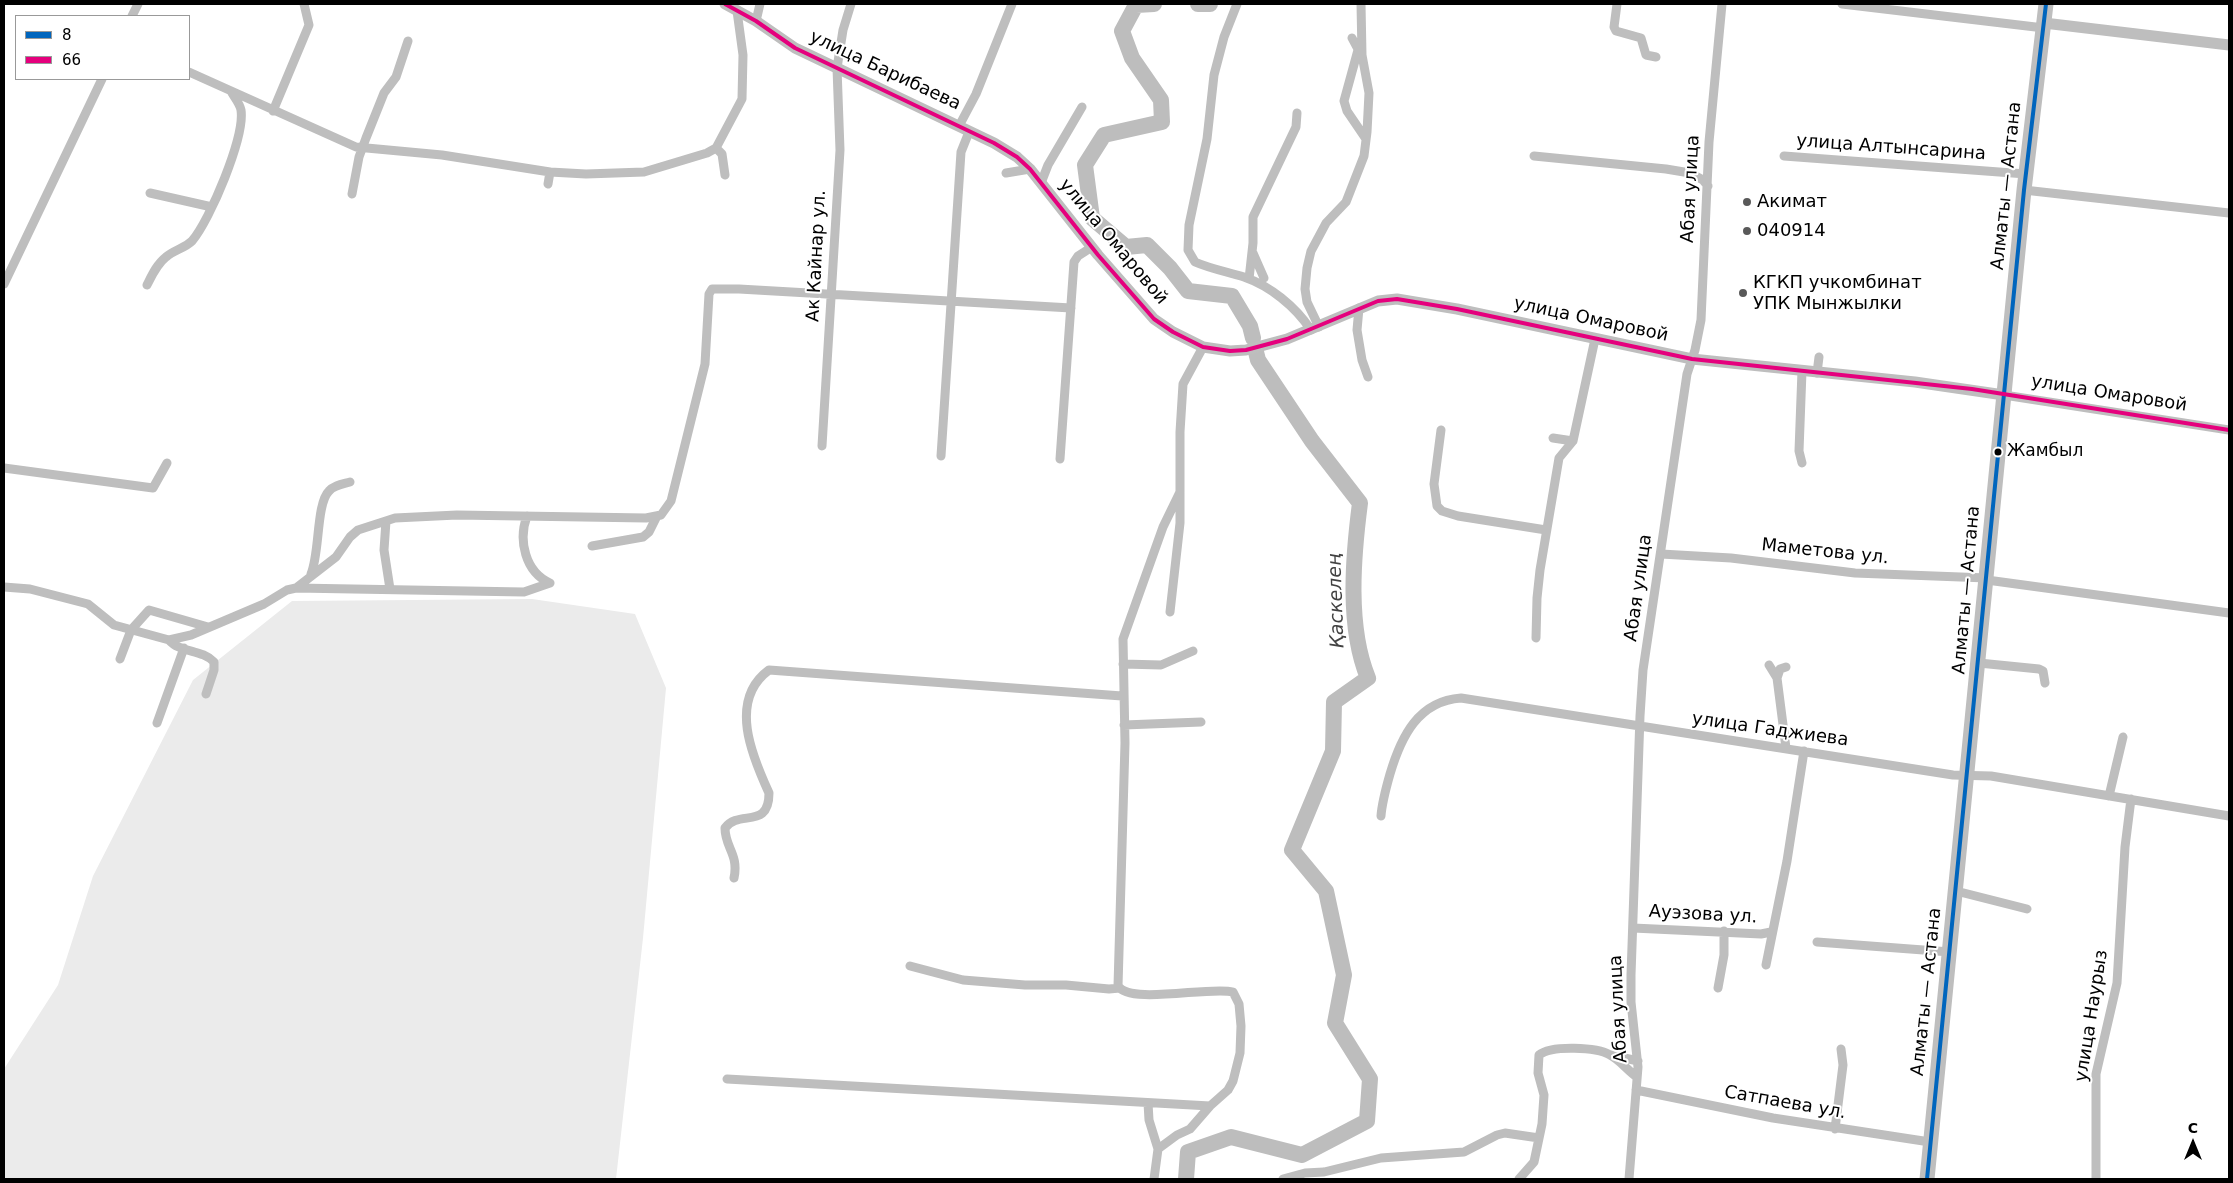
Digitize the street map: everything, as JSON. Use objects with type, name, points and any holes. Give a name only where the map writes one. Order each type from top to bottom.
[{"type":"highway","name":"Алматы — Астана","points":[[1928,1179],[1930,1142],[1968,776],[2024,190],[2046,4]]},
{"type":"street","points":[[273,111],[309,25],[304,4]]},
{"type":"street","name":"улица Барибаева","points":[[725,4],[756,21],[795,48],[964,129],[1018,157],[1030,169]]},
{"type":"street","points":[[756,21],[760,4]]},
{"type":"street","name":"Ак Кайнар ул.","points":[[822,446],[840,131],[837,68],[843,30],[852,4]]},
{"type":"street","points":[[942,456],[950,301],[964,129],[1012,4]]},
{"type":"street","points":[[1237,4],[1224,37],[1214,75],[1207,139],[1190,225],[1188,250],[1195,262],[1249,279],[1274,293],[1315,328]]},
{"type":"street","points":[[1315,328],[1305,289],[1309,260],[1326,223],[1346,202],[1364,156],[1369,93],[1360,53],[1361,4]]},
{"type":"street","points":[[1617,4],[1614,26],[1616,31],[1639,37],[1646,55],[1656,57]]},
{"type":"street","name":"Абая улица","points":[[1629,1179],[1638,1077],[1631,1002],[1639,727],[1644,670],[1687,374],[1696,350],[1701,320],[1708,248],[1709,142],[1722,4]]},
{"type":"street","points":[[1842,4],[2229,44]]},
{"type":"street","points":[[190,72],[320,133],[363,148],[442,155],[550,172],[586,174],[644,172],[707,153],[716,148],[742,99],[743,55],[738,11]]},
{"type":"street","points":[[1352,38],[1360,53],[1344,101],[1347,111],[1366,139]]},
{"type":"street","points":[[352,194],[363,148],[381,98],[396,77],[408,41]]},
{"type":"street","points":[[4,284],[102,80]]},
{"type":"street","points":[[147,285],[154,270],[166,256],[190,242],[219,194],[240,127],[241,110],[232,93]]},
{"type":"street","points":[[1041,183],[1048,165],[1082,107]]},
{"type":"street","points":[[1249,279],[1253,217],[1296,127],[1297,113]]},
{"type":"street","points":[[716,148],[722,154],[725,175]]},
{"type":"street","points":[[1534,156],[1666,169],[1690,174],[1704,180],[1708,186]]},
{"type":"street","name":"улица Алтынсарина","points":[[1784,156],[2026,174]]},
{"type":"street","points":[[1006,173],[1030,169]]},
{"type":"street","name":"улица Омаровой","points":[[1030,169],[1092,247],[1154,319],[1173,332],[1203,347],[1230,351],[1246,350],[1315,328],[1378,301],[1397,299],[1449,307],[1692,359],[1915,382],[2229,430]]},
{"type":"street","points":[[548,184],[550,172]]},
{"type":"street","points":[[2024,190],[2229,213]]},
{"type":"street","points":[[150,193],[212,208]]},
{"type":"street","points":[[1060,460],[1074,262],[1078,256],[1092,247]]},
{"type":"street","points":[[1252,250],[1264,278]]},
{"type":"street","points":[[592,546],[643,537],[649,532],[656,518],[670,501],[705,364],[710,291],[717,289],[739,289],[1071,308]]},
{"type":"street","points":[[1359,308],[1357,330],[1362,360],[1368,377]]},
{"type":"street","points":[[1536,638],[1536,598],[1559,458],[1573,441],[1595,339]]},
{"type":"street","points":[[1170,612],[1180,523],[1183,384],[1203,347]]},
{"type":"street","points":[[1817,373],[1819,357]]},
{"type":"street","points":[[1802,371],[1799,451],[1802,463]]},
{"type":"street","points":[[1441,430],[1434,484],[1437,506],[1442,511],[1458,516],[1546,530]]},
{"type":"street","points":[[1553,438],[1573,441]]},
{"type":"street","points":[[4,468],[153,488],[167,464]]},
{"type":"street","points":[[310,576],[316,563],[324,500],[331,489],[350,482]]},
{"type":"street","points":[[1120,988],[1124,725],[1122,664],[1124,631],[1163,527],[1180,492]]},
{"type":"street","points":[[296,588],[336,557],[350,537],[358,530],[406,516],[656,518]]},
{"type":"street","points":[[169,640],[191,635],[208,626],[264,604],[287,590],[296,588],[524,592],[550,583],[534,573],[529,565],[524,534],[527,516]]},
{"type":"street","points":[[386,521],[384,550],[390,589]]},
{"type":"street","name":"Маметова ул.","points":[[1661,554],[1731,558],[1864,574],[1987,579],[2229,614]]},
{"type":"street","points":[[4,587],[30,589],[88,604],[114,625],[169,640],[184,648],[207,656],[214,662],[214,670],[206,694]]},
{"type":"street","points":[[120,659],[131,630],[149,610],[208,626]]},
{"type":"street","points":[[157,722],[184,648]]},
{"type":"street","points":[[1122,664],[1162,665],[1193,651]]},
{"type":"street","points":[[1979,663],[2039,669],[2044,671],[2045,683]]},
{"type":"street","points":[[1769,665],[1776,678],[1786,748]]},
{"type":"street","points":[[1776,678],[1780,669],[1786,667]]},
{"type":"street","points":[[734,878],[735,858],[726,838],[725,828],[733,820],[755,818],[762,814],[769,798],[769,792],[750,745],[746,725],[747,708],[754,684],[769,670],[1122,696]]},
{"type":"street","name":"улица Гаджиева","points":[[1381,816],[1394,762],[1404,736],[1424,711],[1441,701],[1461,698],[1639,727],[1968,776],[1991,776],[2229,816]]},
{"type":"street","points":[[1124,725],[1201,722]]},
{"type":"street","points":[[2109,796],[2123,738]]},
{"type":"street","points":[[1766,965],[1771,932],[1788,861],[1804,751]]},
{"type":"street","name":"улица Наурыз","points":[[2096,1179],[2096,1074],[2116,983],[2131,799]]},
{"type":"street","points":[[1956,891],[2027,909]]},
{"type":"street","name":"Ауэзова ул.","points":[[1633,928],[1761,934],[1771,932]]},
{"type":"street","points":[[1718,988],[1724,954],[1724,931]]},
{"type":"street","points":[[1817,942],[1950,952]]},
{"type":"street","points":[[910,966],[963,980],[1025,985],[1109,990],[1120,988],[1126,992],[1146,994],[1225,990],[1233,992],[1237,996],[1241,1026],[1237,1072],[1228,1090],[1210,1106],[1190,1129],[1177,1135],[1158,1149]]},
{"type":"street","points":[[1518,1179],[1534,1162],[1544,1113],[1544,1095],[1538,1073],[1539,1055],[1551,1050],[1591,1049],[1638,1061]]},
{"type":"street","points":[[1836,1129],[1843,1066],[1841,1049]]},
{"type":"street","points":[[1610,1055],[1638,1077]]},
{"type":"street","points":[[727,1079],[1210,1106]]},
{"type":"street","name":"Сатпаева ул.","points":[[1636,1090],[1836,1129],[1930,1142]]},
{"type":"street","points":[[1148,1103],[1149,1120],[1158,1149],[1154,1179]]},
{"type":"street","points":[[1283,1179],[1305,1173],[1324,1172],[1382,1158],[1464,1152],[1497,1135],[1505,1133],[1539,1138]]},
{"type":"shaded area","points":[[532,599],[635,614],[666,688],[643,938],[616,1179],[4,1179],[4,1069],[58,985],[93,876],[193,680],[292,601]]},
{"type":"waterway","name":"Қаскелең","points":[[1154,4],[1136,5],[1122,31],[1132,58],[1161,100],[1162,122],[1104,135],[1085,165],[1092,218],[1126,247],[1147,245],[1170,268],[1188,291],[1232,296],[1250,326],[1253,338]]},
{"type":"waterway","name":"Қаскелең","points":[[1198,4],[1210,4]]},
{"type":"waterway","name":"Қаскелең","points":[[1186,1179],[1188,1152],[1231,1137],[1302,1155],[1367,1121],[1370,1079],[1335,1023],[1344,975],[1326,891],[1292,850],[1333,751],[1334,702],[1368,678],[1361,658],[1354,614],[1355,546],[1360,503],[1312,441],[1258,360],[1256,352]]},
{"type":"transit line","name":"66","points":[[725,4],[756,21],[795,48],[994,143],[1017,157],[1030,169],[1098,255],[1154,319],[1173,332],[1203,347],[1230,351],[1246,350],[1287,339],[1378,301],[1397,299],[1457,309],[1692,359],[1972,389],[2229,430]]},
{"type":"transit line","name":"8","points":[[1927,1179],[2024,190],[2046,4]]},
{"type":"place","name":"Акимат","points":[[1747,202]]},
{"type":"place","name":"040914","points":[[1747,231]]},
{"type":"place","name":"КГКП учкомбинат УПК Мынжылки","points":[[1743,293]]},
{"type":"place","name":"Жамбыл","points":[[1998,452]]}]
